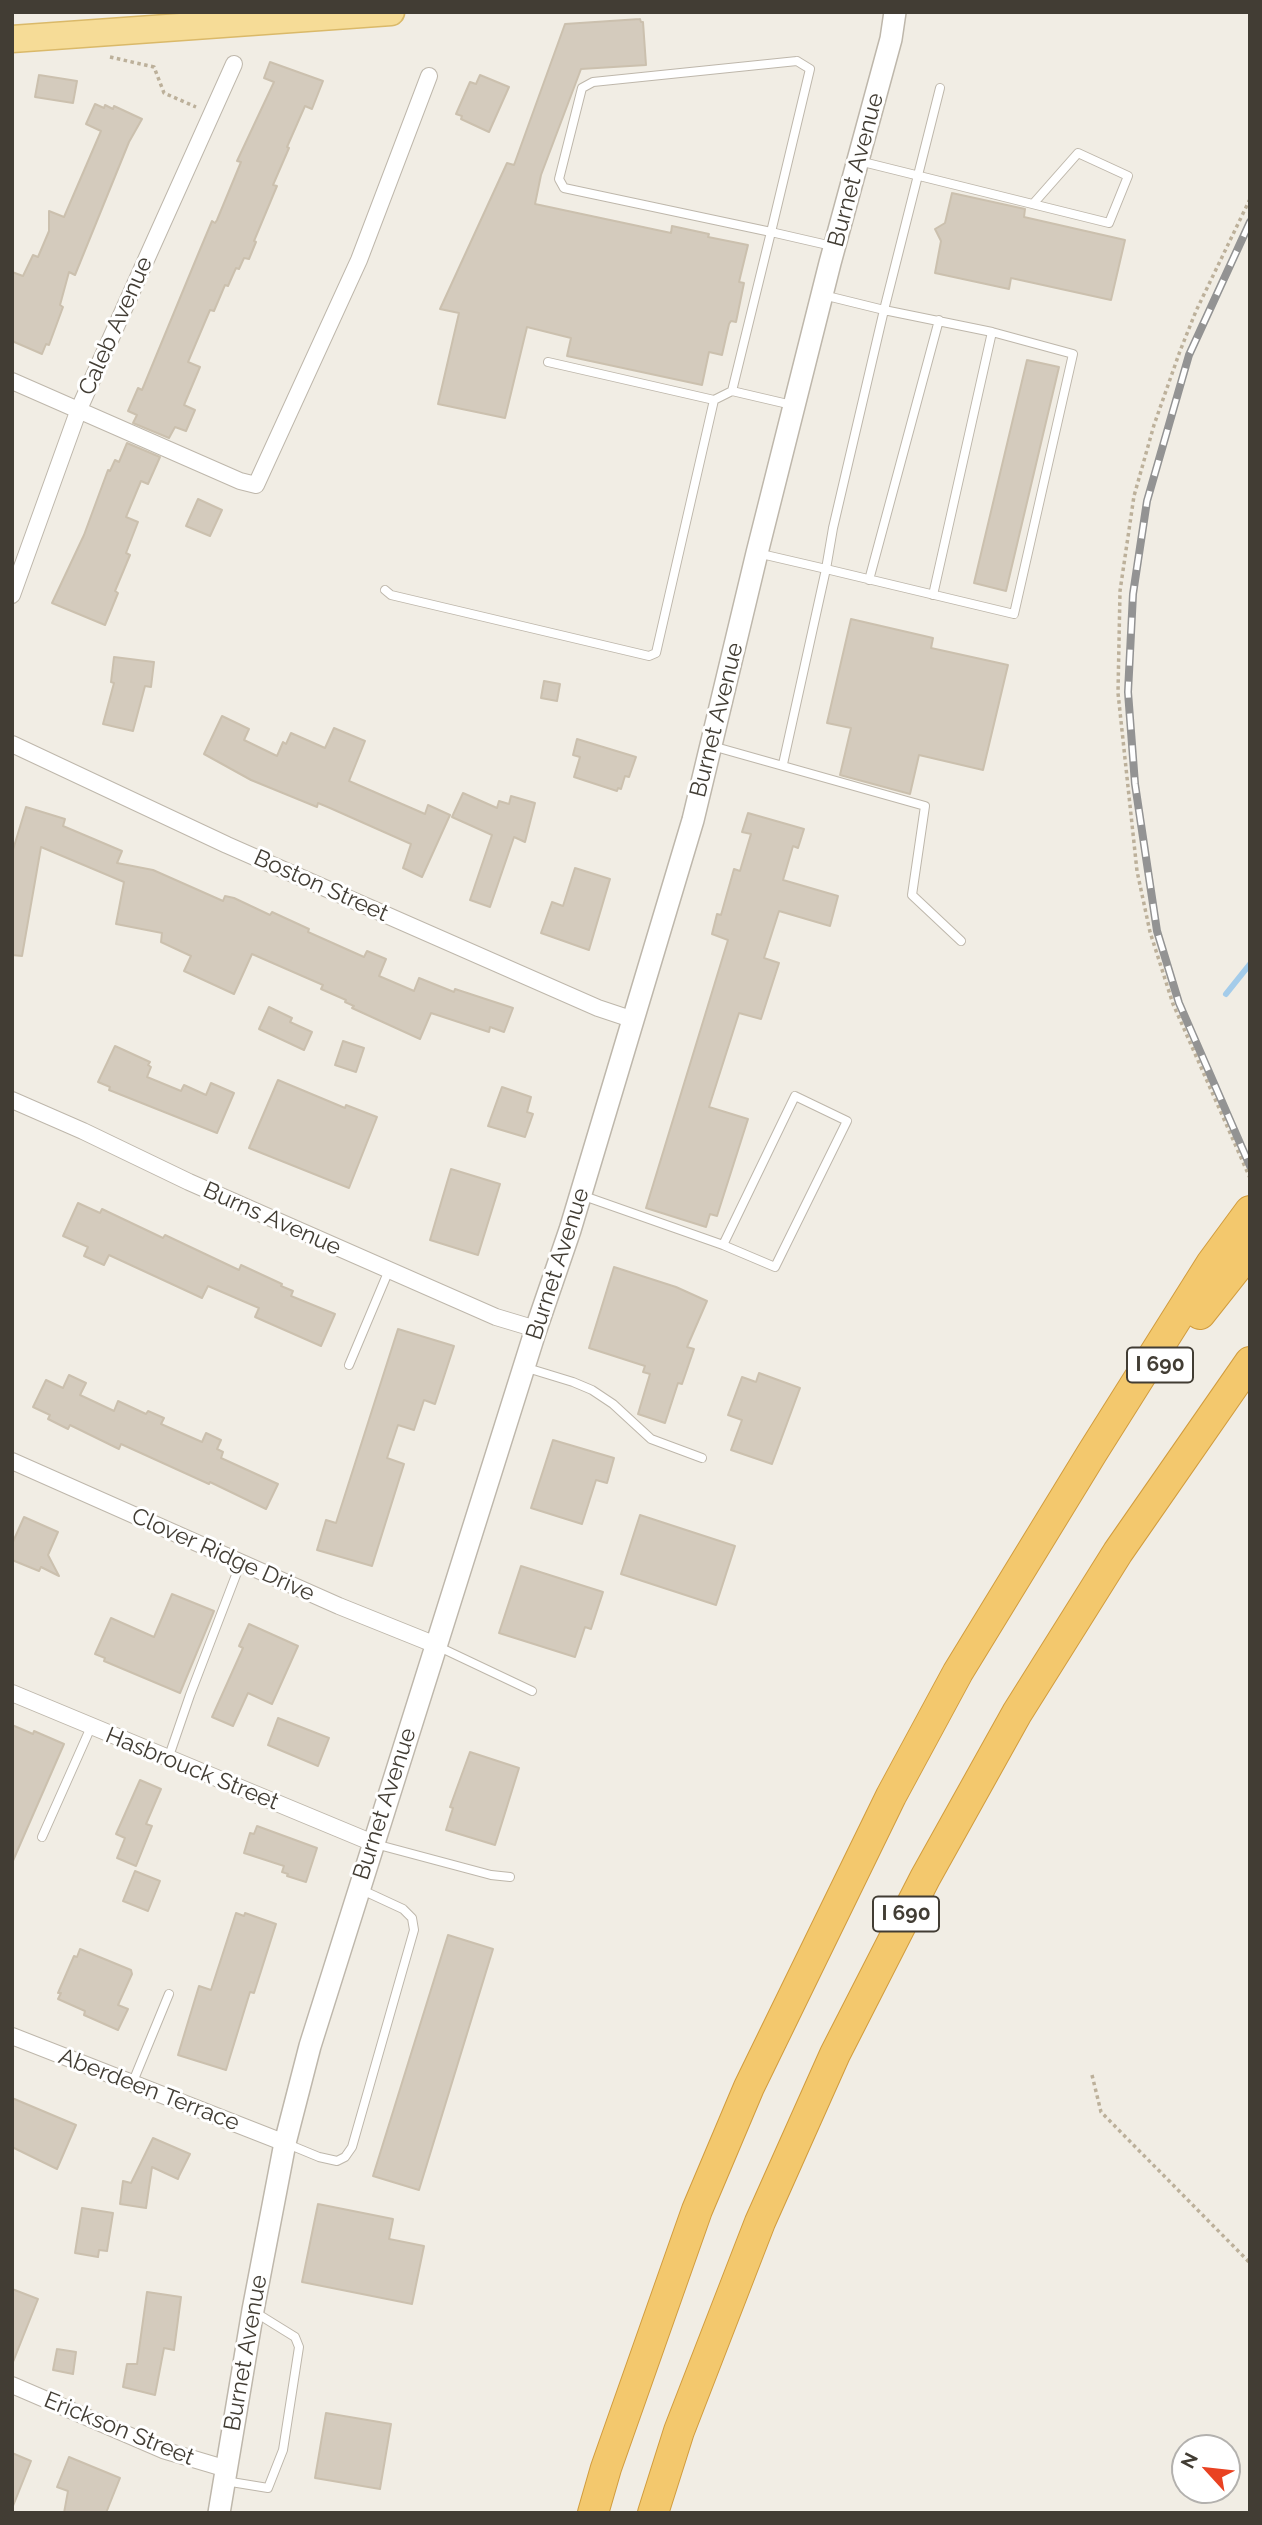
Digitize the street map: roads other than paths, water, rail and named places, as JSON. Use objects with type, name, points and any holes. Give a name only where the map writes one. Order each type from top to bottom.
[{"type":"highway","points":[[1220,1271],[1250,1211]]},
{"type":"highway","name":"I 690","points":[[593,2513],[606,2468],[697,2210],[749,2087],[891,1797],[952,1683],[1092,1454],[1220,1271],[1250,1251]]},
{"type":"highway","name":"I 690","points":[[653,2513],[679,2431],[760,2222],[835,2054],[925,1878],[1017,1713],[1118,1552],[1250,1362]]},
{"type":"main road","points":[[12,39],[103,34],[141,26],[391,12]]},
{"type":"street","name":"Burnet Avenue","points":[[219,2513],[285,2143],[310,2046],[536,1329],[581,1195],[693,820],[834,247],[891,39],[895,12]]},
{"type":"street","name":"Caleb Avenue","points":[[12,595],[79,409],[234,64]]},
{"type":"street","points":[[12,381],[240,481],[256,485],[359,260],[429,76]]},
{"type":"street","name":"Boston Street","points":[[12,744],[227,845],[598,1008],[634,1020]]},
{"type":"street","name":"Burns Avenue","points":[[12,1100],[388,1270],[496,1317],[536,1329]]},
{"type":"street","name":"Clover Ridge Drive","points":[[12,1461],[436,1645]]},
{"type":"street","name":"Hasbrouck Street","points":[[12,1693],[373,1843]]},
{"type":"street","name":"Aberdeen Terrace","points":[[12,2036],[285,2143]]},
{"type":"street","name":"Erickson Street","points":[[12,2385],[226,2475]]},
{"type":"lane","points":[[732,391],[771,232],[810,68],[797,61],[593,82],[582,88],[559,179],[564,188],[771,232],[834,247]]},
{"type":"lane","points":[[783,764],[833,528],[940,88]]},
{"type":"lane","points":[[859,161],[1109,223],[1128,176],[1078,153],[1033,204]]},
{"type":"lane","points":[[757,553],[1014,614],[1073,354],[992,332],[822,295]]},
{"type":"lane","points":[[869,580],[939,320]]},
{"type":"lane","points":[[933,595],[992,332]]},
{"type":"lane","points":[[548,362],[714,400],[732,391],[794,405]]},
{"type":"lane","points":[[385,590],[391,595],[649,656],[656,653],[714,400]]},
{"type":"lane","points":[[711,746],[783,764],[925,806],[912,895],[961,942]]},
{"type":"lane","points":[[581,1195],[723,1245],[775,1268],[847,1121],[795,1096],[723,1245]]},
{"type":"lane","points":[[349,1365],[388,1270]]},
{"type":"lane","points":[[524,1367],[573,1382],[592,1391],[613,1404],[651,1439],[702,1458]]},
{"type":"lane","points":[[168,1759],[241,1562]]},
{"type":"lane","points":[[436,1645],[532,1691]]},
{"type":"lane","points":[[43,1837],[91,1727]]},
{"type":"lane","points":[[373,1843],[491,1875],[510,1877]]},
{"type":"lane","points":[[285,2143],[337,2161],[345,2157],[352,2147],[414,1930],[412,1918],[403,1909],[359,1888]]},
{"type":"lane","points":[[132,2084],[169,1994]]},
{"type":"lane","points":[[226,2475],[268,2488],[283,2449],[299,2347],[295,2337],[253,2311]]},
{"type":"waterway","points":[[1226,994],[1250,964]]},
{"type":"railway","points":[[1250,222],[1189,355],[1147,501],[1133,594],[1128,692],[1135,784],[1157,931],[1179,1003],[1250,1166]]}]
